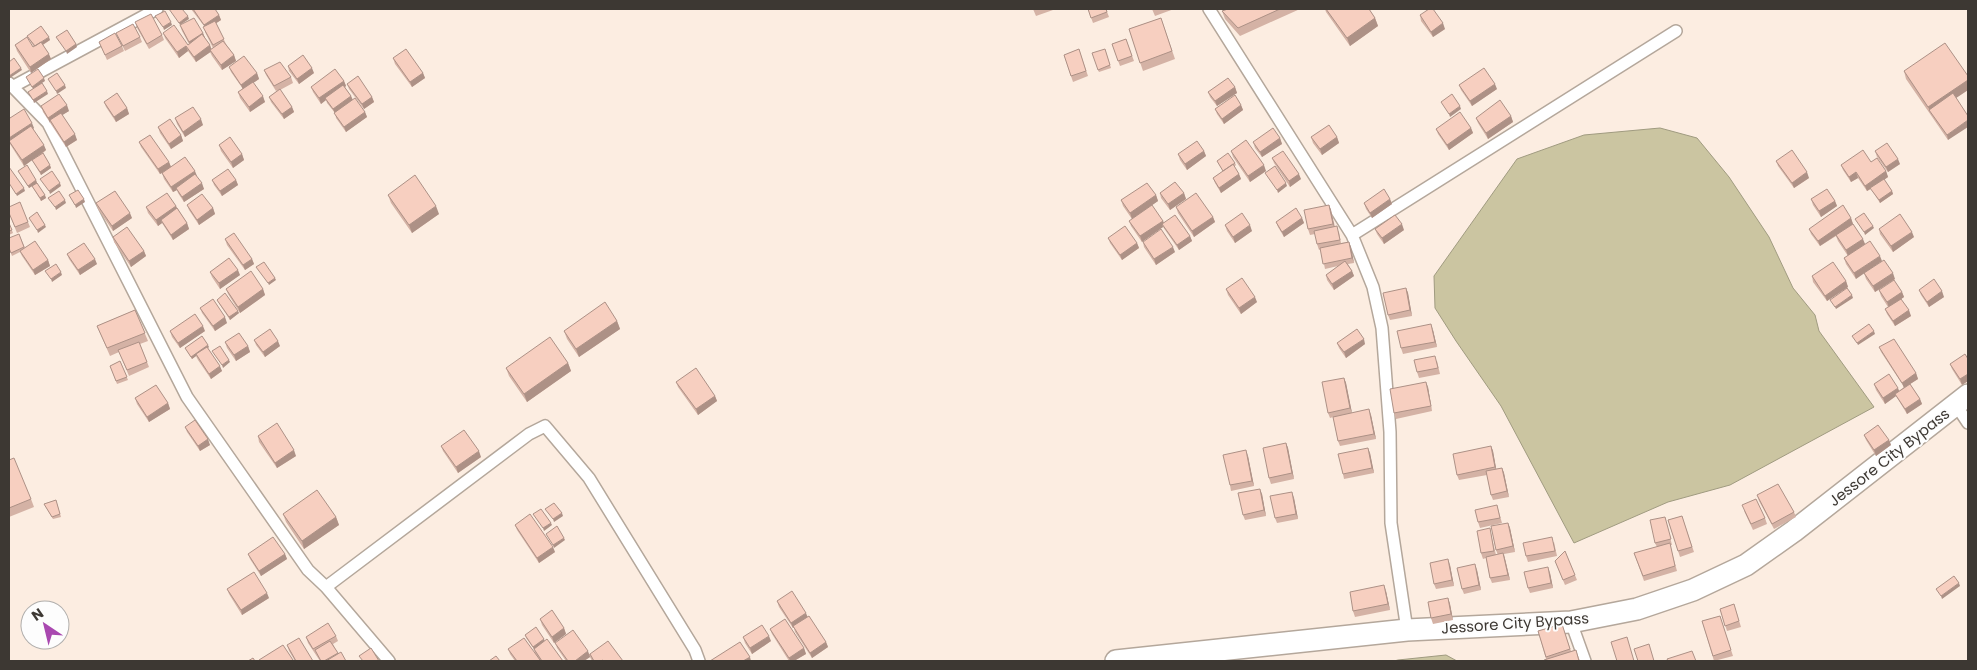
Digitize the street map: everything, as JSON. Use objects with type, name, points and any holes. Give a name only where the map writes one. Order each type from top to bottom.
[{"type":"highway","name":"Jessore City Bypass","points":[[1116,661],[1407,630],[1571,622],[1637,609],[1693,590],[1746,565],[1794,531],[1962,400]]},
{"type":"street","points":[[157,9],[11,85],[48,124],[187,397],[308,570],[326,587],[389,661]]},
{"type":"street","points":[[1209,9],[1352,235],[1373,287],[1382,328],[1390,432],[1391,523],[1407,630]]},
{"type":"street","points":[[1352,235],[1676,32]]},
{"type":"street","points":[[1962,400],[1968,423]]},
{"type":"street","points":[[326,587],[529,434],[545,426],[589,478],[695,650],[699,661]]},
{"type":"street","points":[[1571,622],[1585,661]]},
{"type":"shaded area","points":[[1660,128],[1697,138],[1729,177],[1769,237],[1793,288],[1815,315],[1819,331],[1874,407],[1730,485],[1668,502],[1574,543],[1501,406],[1435,308],[1434,276],[1517,159],[1584,135]]},
{"type":"shaded area","points":[[1446,655],[1457,661],[1394,661],[1398,660]]},
{"type":"building","points":[[169,9],[182,9],[188,16],[179,23]]},
{"type":"building","points":[[193,9],[215,9],[219,15],[204,25]]},
{"type":"building","points":[[1088,9],[1106,9],[1107,12],[1091,18]]},
{"type":"building","points":[[1228,9],[1280,9],[1238,28],[1222,11]]},
{"type":"building","points":[[1326,9],[1369,9],[1375,18],[1347,38]]},
{"type":"building","points":[[1429,9],[1433,9],[1443,23],[1431,32],[1420,15]]},
{"type":"building","points":[[165,11],[171,22],[163,27],[155,16]]},
{"type":"building","points":[[151,14],[162,35],[147,44],[135,22]]},
{"type":"building","points":[[194,18],[203,33],[189,42],[180,25]]},
{"type":"building","points":[[1161,18],[1172,51],[1140,63],[1129,29]]},
{"type":"building","points":[[215,21],[224,39],[213,45],[203,27]]},
{"type":"building","points":[[133,24],[140,37],[123,46],[116,33]]},
{"type":"building","points":[[174,25],[188,45],[202,34],[210,45],[194,57],[186,46],[177,52],[163,33]]},
{"type":"building","points":[[41,26],[49,37],[35,46],[27,36]]},
{"type":"building","points":[[67,30],[76,44],[66,51],[56,37]]},
{"type":"building","points":[[115,33],[122,46],[105,55],[99,42]]},
{"type":"building","points":[[27,37],[33,47],[41,42],[49,54],[30,67],[15,45]]},
{"type":"building","points":[[1126,39],[1132,56],[1118,61],[1112,44]]},
{"type":"building","points":[[223,41],[234,55],[221,65],[210,50]]},
{"type":"building","points":[[1945,43],[1968,76],[1968,80],[1928,107],[1904,71]]},
{"type":"building","points":[[406,49],[423,73],[410,82],[393,58]]},
{"type":"building","points":[[1079,49],[1086,71],[1071,76],[1064,55]]},
{"type":"building","points":[[1105,49],[1110,65],[1098,70],[1092,53]]},
{"type":"building","points":[[303,55],[312,68],[297,79],[288,66]]},
{"type":"building","points":[[244,56],[257,73],[241,85],[229,67]]},
{"type":"building","points":[[14,58],[21,68],[9,76],[9,62]]},
{"type":"building","points":[[280,62],[291,77],[274,86],[264,70]]},
{"type":"building","points":[[1484,68],[1495,84],[1470,101],[1459,85]]},
{"type":"building","points":[[38,69],[44,78],[32,87],[26,77]]},
{"type":"building","points":[[335,69],[344,81],[319,98],[311,87]]},
{"type":"building","points":[[57,73],[65,85],[56,91],[48,79]]},
{"type":"building","points":[[358,76],[372,97],[362,104],[347,84]]},
{"type":"building","points":[[1228,78],[1235,87],[1215,101],[1208,92]]},
{"type":"building","points":[[253,82],[263,96],[249,107],[238,92]]},
{"type":"building","points":[[42,83],[47,91],[33,100],[28,92]]},
{"type":"building","points":[[343,85],[351,96],[333,109],[325,98]]},
{"type":"building","points":[[280,89],[292,107],[282,114],[269,97]]},
{"type":"building","points":[[117,93],[127,108],[114,117],[104,102]]},
{"type":"building","points":[[1953,93],[1968,116],[1968,120],[1947,135],[1929,110]]},
{"type":"building","points":[[59,94],[67,105],[48,118],[41,106]]},
{"type":"building","points":[[1452,94],[1460,106],[1449,114],[1441,102]]},
{"type":"building","points":[[1235,95],[1241,105],[1222,119],[1215,109]]},
{"type":"building","points":[[355,98],[365,112],[344,127],[334,113]]},
{"type":"building","points":[[1500,100],[1511,116],[1486,133],[1476,118]]},
{"type":"building","points":[[193,107],[201,119],[183,132],[175,118]]},
{"type":"building","points":[[24,109],[32,123],[9,138],[9,116],[10,118]]},
{"type":"building","points":[[1460,112],[1471,128],[1447,145],[1436,129]]},
{"type":"building","points":[[61,113],[75,134],[64,142],[50,120]]},
{"type":"building","points":[[170,119],[181,135],[169,144],[158,127]]},
{"type":"building","points":[[1329,125],[1337,137],[1320,149],[1311,137]]},
{"type":"building","points":[[31,126],[44,145],[22,160],[9,141]]},
{"type":"building","points":[[1273,128],[1280,138],[1260,152],[1253,142]]},
{"type":"building","points":[[150,135],[169,162],[158,169],[139,142]]},
{"type":"building","points":[[230,137],[242,154],[231,162],[219,145]]},
{"type":"building","points":[[1246,140],[1264,165],[1248,176],[1231,151]]},
{"type":"building","points":[[1197,141],[1204,151],[1185,164],[1178,154]]},
{"type":"building","points":[[1887,143],[1898,159],[1886,167],[1875,151]]},
{"type":"building","points":[[1792,150],[1807,172],[1792,183],[1776,161]]},
{"type":"building","points":[[1863,150],[1871,162],[1877,158],[1886,171],[1865,186],[1856,172],[1849,177],[1841,165]]},
{"type":"building","points":[[1283,151],[1299,174],[1289,181],[1272,158]]},
{"type":"building","points":[[43,153],[50,165],[40,172],[32,160]]},
{"type":"building","points":[[1228,153],[1235,163],[1223,171],[1217,161]]},
{"type":"building","points":[[185,157],[195,171],[171,187],[162,173]]},
{"type":"building","points":[[1233,164],[1239,174],[1219,188],[1213,178]]},
{"type":"building","points":[[27,165],[36,180],[28,186],[18,171]]},
{"type":"building","points":[[1275,166],[1286,183],[1277,190],[1265,173]]},
{"type":"building","points":[[9,167],[24,188],[16,194],[9,183]]},
{"type":"building","points":[[228,169],[236,180],[220,191],[212,180]]},
{"type":"building","points":[[52,171],[60,183],[49,191],[40,179]]},
{"type":"building","points":[[195,174],[202,183],[182,197],[176,188]]},
{"type":"building","points":[[415,175],[436,206],[409,225],[388,195]]},
{"type":"building","points":[[1884,179],[1892,191],[1879,200],[1870,188]]},
{"type":"building","points":[[1175,182],[1184,193],[1168,204],[1160,193]]},
{"type":"building","points":[[37,183],[45,195],[40,198],[32,186]]},
{"type":"building","points":[[1147,183],[1156,195],[1130,213],[1121,200]]},
{"type":"building","points":[[1384,189],[1390,199],[1370,213],[1364,203]]},
{"type":"building","points":[[1827,189],[1835,201],[1819,211],[1811,199]]},
{"type":"building","points":[[78,190],[84,199],[75,205],[69,195]]},
{"type":"building","points":[[59,191],[65,200],[55,207],[48,198]]},
{"type":"building","points":[[115,191],[130,213],[112,226],[96,203]]},
{"type":"building","points":[[167,193],[176,206],[156,220],[146,207]]},
{"type":"building","points":[[1196,193],[1213,217],[1192,231],[1176,207]]},
{"type":"building","points":[[202,194],[213,208],[197,220],[187,205]]},
{"type":"building","points":[[20,202],[28,222],[15,227],[9,213],[9,207]]},
{"type":"building","points":[[1152,205],[1163,221],[1140,236],[1129,221]]},
{"type":"building","points":[[1329,205],[1333,224],[1308,229],[1304,210]]},
{"type":"building","points":[[1843,205],[1851,218],[1818,241],[1809,229]]},
{"type":"building","points":[[177,208],[187,223],[171,235],[161,220]]},
{"type":"building","points":[[1296,208],[1302,218],[1282,232],[1276,222]]},
{"type":"building","points":[[37,212],[45,225],[37,230],[29,218]]},
{"type":"building","points":[[1242,213],[1250,225],[1233,237],[1225,225]]},
{"type":"building","points":[[1864,213],[1873,226],[1864,232],[1855,219]]},
{"type":"building","points":[[1900,214],[1912,232],[1891,246],[1879,229]]},
{"type":"building","points":[[1175,215],[1190,236],[1177,245],[1162,224]]},
{"type":"building","points":[[1395,215],[1402,224],[1382,238],[1375,229]]},
{"type":"building","points":[[1853,224],[1863,239],[1846,250],[1836,235]]},
{"type":"building","points":[[1125,226],[1137,243],[1120,255],[1108,238]]},
{"type":"building","points":[[1337,226],[1340,240],[1317,244],[1314,231]]},
{"type":"building","points":[[127,227],[144,251],[129,261],[113,237]]},
{"type":"building","points":[[1161,229],[1173,247],[1154,259],[1143,242]]},
{"type":"building","points":[[234,233],[252,259],[243,265],[225,239]]},
{"type":"building","points":[[19,234],[24,247],[11,253],[9,238]]},
{"type":"building","points":[[35,241],[48,260],[33,270],[20,251]]},
{"type":"building","points":[[1870,241],[1880,256],[1854,273],[1844,258]]},
{"type":"building","points":[[1349,242],[1352,258],[1323,264],[1320,248]]},
{"type":"building","points":[[84,243],[95,259],[78,270],[67,254]]},
{"type":"building","points":[[229,258],[238,270],[219,283],[210,272]]},
{"type":"building","points":[[1884,260],[1893,273],[1873,286],[1864,273]]},
{"type":"building","points":[[1345,261],[1352,271],[1332,284],[1326,275]]},
{"type":"building","points":[[264,262],[275,278],[268,283],[256,267]]},
{"type":"building","points":[[1833,262],[1846,281],[1825,296],[1812,276]]},
{"type":"building","points":[[56,264],[61,272],[51,279],[45,271]]},
{"type":"building","points":[[251,271],[263,289],[238,307],[226,289]]},
{"type":"building","points":[[1242,278],[1255,297],[1239,308],[1226,289]]},
{"type":"building","points":[[1934,279],[1942,291],[1927,302],[1919,290]]},
{"type":"building","points":[[1894,280],[1902,292],[1887,302],[1879,290]]},
{"type":"building","points":[[1406,288],[1410,310],[1388,315],[1383,293]]},
{"type":"building","points":[[1847,288],[1852,295],[1835,307],[1830,300]]},
{"type":"building","points":[[225,293],[238,311],[229,317],[217,300]]},
{"type":"building","points":[[213,299],[225,317],[213,326],[200,308]]},
{"type":"building","points":[[1901,299],[1909,310],[1893,321],[1885,309]]},
{"type":"building","points":[[605,302],[617,321],[576,349],[564,331]]},
{"type":"building","points":[[135,310],[145,333],[107,348],[97,326]]},
{"type":"building","points":[[195,314],[203,326],[178,343],[170,331]]},
{"type":"building","points":[[1431,324],[1435,342],[1401,348],[1397,331]]},
{"type":"building","points":[[1869,324],[1874,331],[1857,343],[1852,336]]},
{"type":"building","points":[[270,329],[278,341],[263,352],[254,340]]},
{"type":"building","points":[[1357,329],[1364,339],[1344,352],[1337,343]]},
{"type":"building","points":[[239,333],[248,346],[234,355],[225,342]]},
{"type":"building","points":[[202,336],[208,345],[191,357],[185,348]]},
{"type":"building","points":[[550,337],[568,363],[524,394],[506,368]]},
{"type":"building","points":[[1894,339],[1916,373],[1902,383],[1879,347]]},
{"type":"building","points":[[139,342],[147,362],[127,370],[118,350]]},
{"type":"building","points":[[220,346],[229,360],[222,365],[212,351]]},
{"type":"building","points":[[207,347],[220,366],[209,374],[196,354]]},
{"type":"building","points":[[1965,354],[1968,359],[1968,374],[1960,379],[1950,364]]},
{"type":"building","points":[[1435,356],[1438,368],[1417,372],[1414,360]]},
{"type":"building","points":[[120,361],[127,377],[116,381],[110,366]]},
{"type":"building","points":[[696,368],[715,396],[696,409],[676,382]]},
{"type":"building","points":[[1889,374],[1898,388],[1883,398],[1874,384]]},
{"type":"building","points":[[1344,378],[1350,408],[1328,413],[1322,382]]},
{"type":"building","points":[[1426,382],[1431,406],[1394,413],[1390,389]]},
{"type":"building","points":[[1910,384],[1920,399],[1905,409],[1895,394]]},
{"type":"building","points":[[156,385],[168,403],[147,417],[135,398]]},
{"type":"building","points":[[1369,409],[1374,434],[1338,441],[1333,417]]},
{"type":"building","points":[[195,420],[208,439],[198,446],[185,427]]},
{"type":"building","points":[[277,423],[294,450],[275,463],[258,436]]},
{"type":"building","points":[[1878,425],[1889,440],[1874,450],[1864,435]]},
{"type":"building","points":[[464,430],[479,451],[456,467],[441,446]]},
{"type":"building","points":[[1286,443],[1292,473],[1269,478],[1263,448]]},
{"type":"building","points":[[1491,446],[1495,467],[1457,475],[1453,454]]},
{"type":"building","points":[[1368,448],[1372,468],[1343,474],[1338,454]]},
{"type":"building","points":[[1246,450],[1252,481],[1230,485],[1223,455]]},
{"type":"building","points":[[14,458],[31,499],[9,508],[9,460]]},
{"type":"building","points":[[1502,468],[1507,491],[1491,495],[1486,471]]},
{"type":"building","points":[[1778,484],[1794,512],[1772,524],[1757,495]]},
{"type":"building","points":[[1260,489],[1264,510],[1243,515],[1238,493]]},
{"type":"building","points":[[317,490],[336,517],[302,541],[283,514]]},
{"type":"building","points":[[1292,492],[1296,514],[1275,518],[1270,496]]},
{"type":"building","points":[[1756,499],[1765,518],[1751,524],[1742,505]]},
{"type":"building","points":[[56,500],[60,514],[52,517],[44,504]]},
{"type":"building","points":[[554,503],[562,513],[553,519],[545,509]]},
{"type":"building","points":[[1497,505],[1500,518],[1478,522],[1475,510]]},
{"type":"building","points":[[541,509],[551,523],[543,528],[533,514]]},
{"type":"building","points":[[530,514],[553,547],[537,558],[515,525]]},
{"type":"building","points":[[1682,516],[1692,547],[1678,551],[1668,520]]},
{"type":"building","points":[[1665,517],[1671,539],[1655,543],[1650,520]]},
{"type":"building","points":[[1508,523],[1513,546],[1496,550],[1491,526]]},
{"type":"building","points":[[557,526],[564,538],[553,545],[546,534]]},
{"type":"building","points":[[1490,528],[1494,551],[1481,553],[1477,531]]},
{"type":"building","points":[[273,537],[285,554],[259,571],[248,554]]},
{"type":"building","points":[[1552,537],[1555,551],[1526,556],[1523,543]]},
{"type":"building","points":[[1670,543],[1675,566],[1643,576],[1634,553]]},
{"type":"building","points":[[1565,551],[1575,575],[1563,580],[1555,561]]},
{"type":"building","points":[[1503,553],[1508,575],[1490,578],[1486,557]]},
{"type":"building","points":[[1448,559],[1452,580],[1434,584],[1430,563]]},
{"type":"building","points":[[1475,564],[1479,585],[1462,589],[1457,568]]},
{"type":"building","points":[[1548,567],[1551,583],[1528,588],[1524,572]]},
{"type":"building","points":[[254,572],[267,593],[241,610],[227,589]]},
{"type":"building","points":[[1954,576],[1959,583],[1941,596],[1936,589]]},
{"type":"building","points":[[1384,585],[1388,604],[1353,611],[1350,592]]},
{"type":"building","points":[[792,591],[806,613],[791,623],[777,601]]},
{"type":"building","points":[[1448,598],[1451,614],[1431,618],[1428,602]]},
{"type":"building","points":[[1734,604],[1739,621],[1725,626],[1720,609]]},
{"type":"building","points":[[552,610],[564,628],[552,637],[540,619]]},
{"type":"building","points":[[809,616],[826,642],[810,653],[793,626]]},
{"type":"building","points":[[1720,616],[1731,650],[1713,656],[1702,621]]},
{"type":"building","points":[[785,619],[804,648],[789,658],[770,629]]},
{"type":"building","points":[[328,623],[336,636],[313,649],[306,637]]},
{"type":"building","points":[[1562,624],[1570,649],[1546,657],[1538,631]]},
{"type":"building","points":[[762,625],[769,636],[750,648],[743,637]]},
{"type":"building","points":[[536,627],[544,639],[533,647],[525,635]]},
{"type":"building","points":[[573,630],[588,651],[575,661],[568,661],[555,643]]},
{"type":"building","points":[[1627,637],[1634,661],[1617,661],[1611,642]]},
{"type":"building","points":[[299,638],[313,661],[296,661],[287,645]]},
{"type":"building","points":[[524,638],[540,660],[517,661],[508,649]]},
{"type":"building","points":[[547,639],[563,661],[542,661],[534,649]]},
{"type":"building","points":[[330,641],[338,653],[321,661],[315,650]]},
{"type":"building","points":[[608,641],[623,661],[594,661],[590,654]]},
{"type":"building","points":[[740,642],[750,657],[743,661],[710,661]]},
{"type":"building","points":[[1649,644],[1654,661],[1638,661],[1634,649]]},
{"type":"building","points":[[283,645],[293,660],[259,660]]},
{"type":"building","points":[[371,648],[379,661],[363,661],[359,656]]},
{"type":"building","points":[[1576,650],[1579,661],[1544,660]]},
{"type":"building","points":[[1692,651],[1696,661],[1668,661],[1667,659]]},
{"type":"building","points":[[341,652],[346,661],[326,661]]},
{"type":"building","points":[[496,656],[500,661],[489,661]]}]
